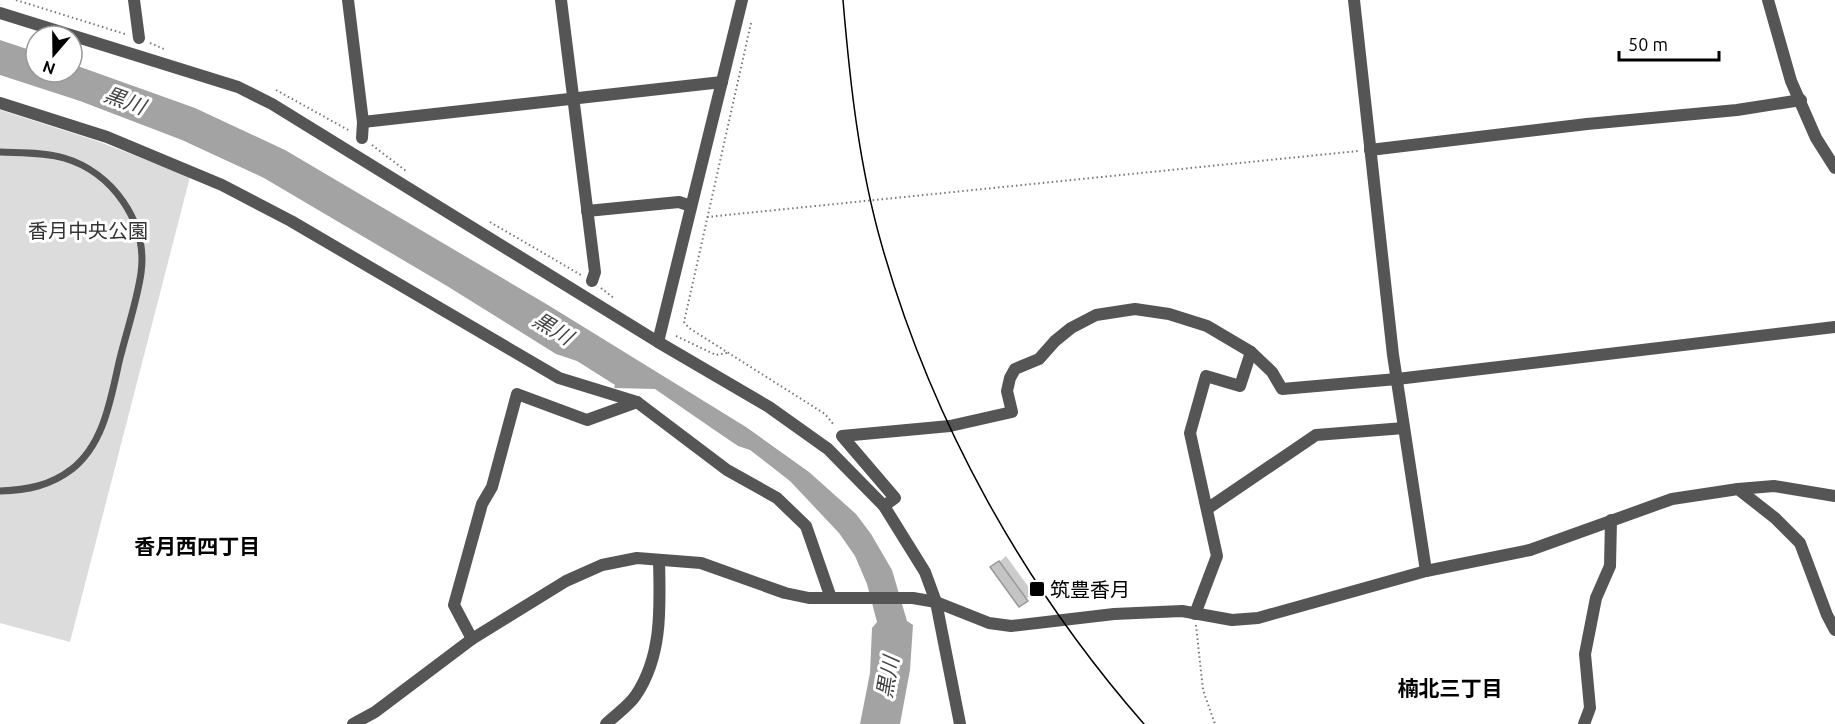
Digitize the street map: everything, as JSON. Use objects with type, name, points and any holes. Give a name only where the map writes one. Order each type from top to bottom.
[{"type":"street","points":[[134,0],[139,38]]},
{"type":"street","points":[[348,0],[363,122],[362,138]]},
{"type":"street","points":[[561,0],[595,272],[592,281]]},
{"type":"street","points":[[658,342],[742,0]]},
{"type":"street","points":[[1354,0],[1397,379],[1426,571]]},
{"type":"street","points":[[1768,0],[1791,81],[1816,138],[1835,168]]},
{"type":"street","points":[[0,13],[238,87],[353,152],[658,342],[769,407],[828,449],[884,506],[925,572],[936,602],[960,724]]},
{"type":"street","points":[[363,122],[722,82]]},
{"type":"street","points":[[1370,150],[1587,124],[1737,110],[1801,100]]},
{"type":"street","points":[[0,103],[107,137],[222,185],[291,221],[559,378],[637,402],[728,470],[777,498],[806,526],[831,598]]},
{"type":"street","points":[[587,211],[679,202],[691,206]]},
{"type":"street","points":[[842,436],[950,426],[1012,412],[1007,391],[1015,369],[1039,359],[1071,328],[1096,315],[1135,309],[1169,314],[1208,326],[1251,352],[1272,372],[1282,389],[1397,379],[1835,327]]},
{"type":"street","points":[[1195,614],[1217,556],[1190,433],[1206,376],[1240,386],[1251,352]]},
{"type":"street","points":[[472,639],[454,605],[482,504],[492,487],[518,394],[587,420],[637,402]]},
{"type":"street","points":[[1207,509],[1316,435],[1404,428]]},
{"type":"street","points":[[842,436],[895,498],[884,506]]},
{"type":"street","points":[[352,724],[375,712],[472,639],[566,581],[602,565],[637,558],[701,563],[785,593],[809,598],[913,598],[936,602],[989,623],[1011,626],[1114,614],[1182,611],[1232,620],[1258,618],[1426,571],[1530,550],[1672,499],[1774,486],[1835,496]]},
{"type":"street","points":[[1738,489],[1800,543],[1827,615],[1835,630]]},
{"type":"street","points":[[1584,724],[1590,708],[1585,654],[1596,598],[1610,566],[1611,520]]},
{"type":"street","points":[[606,724],[636,695],[654,657],[660,610],[659,560]]},
{"type":"lane","points":[[0,152],[40,153],[64,158],[86,167],[105,181],[120,197],[134,219],[140,244],[141,272],[103,424],[90,449],[73,468],[48,485],[24,490],[0,491]]},
{"type":"path","points":[[751,22],[684,322],[688,328],[825,414],[842,436]]},
{"type":"path","points":[[707,217],[1370,150]]},
{"type":"path","points":[[1195,614],[1197,654],[1203,690],[1215,724]]},
{"type":"green space","name":"香月中央公園","points":[[0,110],[97,141],[190,177],[70,642],[0,623]]},
{"type":"water","points":[[0,40],[24,48],[24,83],[0,75]]},
{"type":"water","name":"黒川","points":[[84,68],[195,108],[285,150],[548,305],[746,427],[809,472],[856,514],[871,534],[892,570],[907,621],[913,625],[910,670],[900,724],[860,724],[870,673],[872,628],[877,622],[867,584],[855,556],[839,533],[790,481],[750,450],[738,446],[655,389],[614,388],[615,385],[577,361],[556,354],[447,286],[264,178],[182,140],[80,101],[28,84],[84,84]]},
{"type":"building","points":[[999,561],[1028,601],[1019,607],[990,567]]},
{"type":"tram line","points":[[843,0],[852,93],[867,185],[882,246],[927,376],[955,438],[987,500],[1022,559],[1059,616],[1144,724]]},
{"type":"place","name":"筑豊香月","points":[[1037,589]]},
{"type":"district","name":"香月西四丁目","points":[[197,546]]},
{"type":"district","name":"楠北三丁目","points":[[1450,688]]}]
